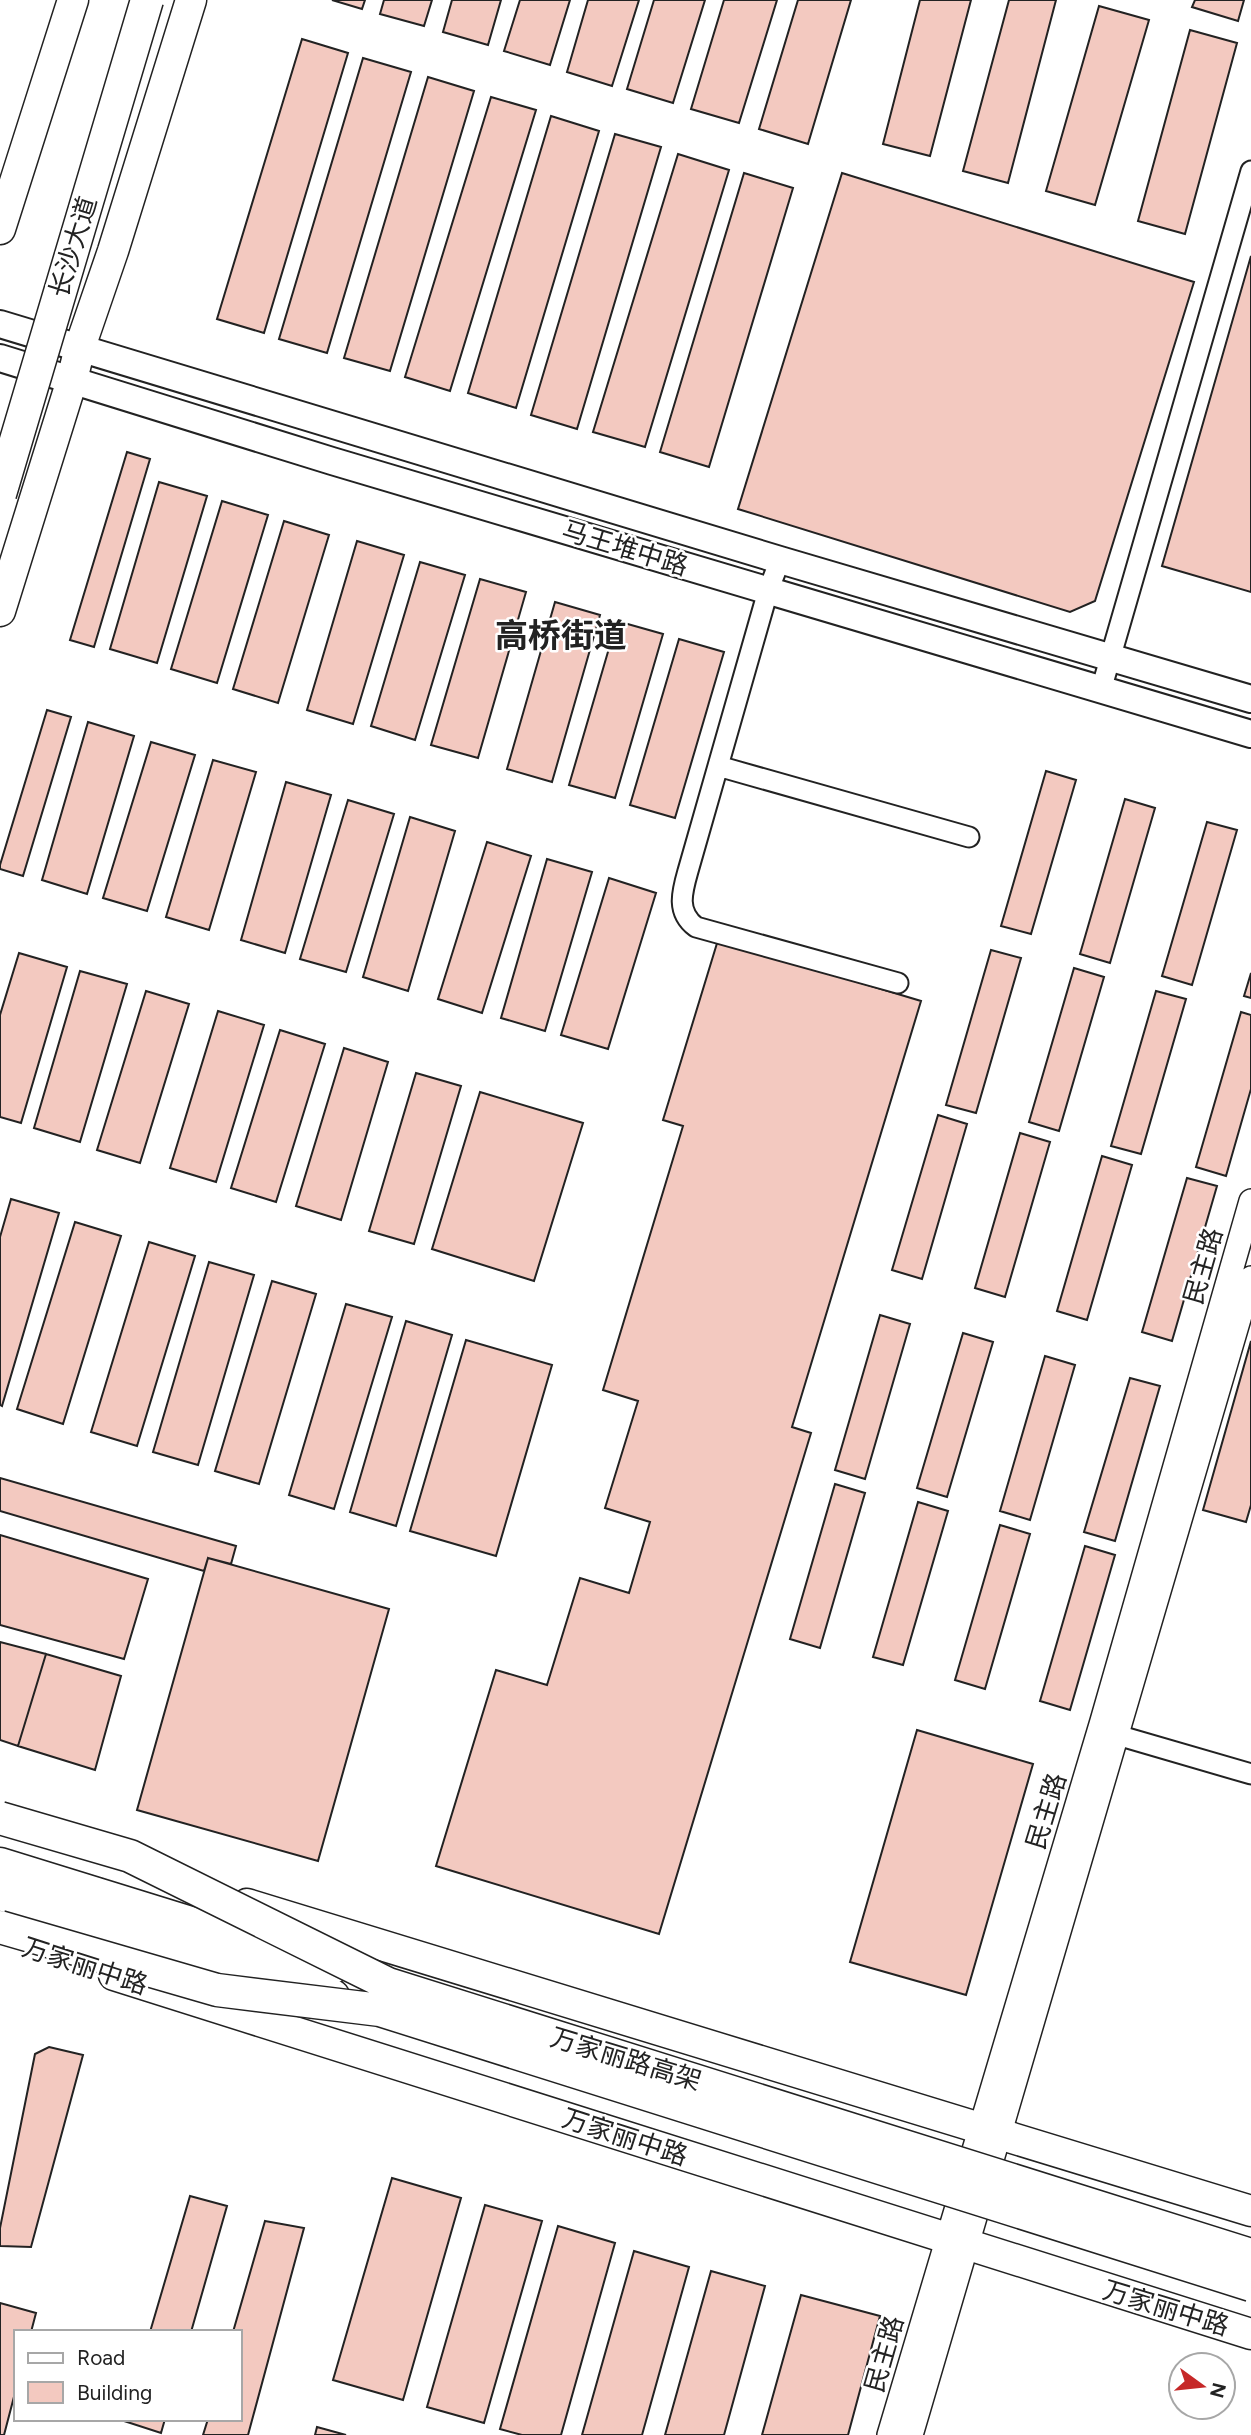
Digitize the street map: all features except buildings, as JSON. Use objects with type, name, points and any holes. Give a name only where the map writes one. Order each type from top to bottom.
[{"type":"highway","name":"长沙大道","points":[[0,418],[126,0]]},
{"type":"highway","name":"长沙大道","points":[[0,494],[147,0]]},
{"type":"highway","points":[[0,1818],[130,1856],[384,1997]]},
{"type":"highway","name":"万家丽路高架","points":[[0,1864],[384,1997],[1251,2285]]},
{"type":"highway","name":"万家丽路高架","points":[[0,1894],[384,1997],[1251,2255]]},
{"type":"highway","points":[[0,1927],[217,1990],[384,1997]]},
{"type":"main road","points":[[0,229],[74,0]]},
{"type":"main road","points":[[0,611],[80,347],[113,251],[191,0]]},
{"type":"main road","name":"马王堆中路","points":[[0,324],[779,560],[1251,699]]},
{"type":"main road","name":"马王堆中路","points":[[0,358],[345,465],[1251,734]]},
{"type":"main road","points":[[0,1829],[1251,2211]]},
{"type":"main road","name":"万家丽中路","points":[[0,1940],[1251,2334]]},
{"type":"street","points":[[1101,690],[1251,171]]},
{"type":"street","points":[[779,560],[683,889],[683,909],[687,920],[696,927],[898,983]]},
{"type":"street","points":[[718,766],[969,837]]},
{"type":"street","name":"民主路","points":[[990,2132],[1102,1721],[1251,1201]]},
{"type":"street","name":"民主路","points":[[889,2435],[957,2242],[1117,1735],[1251,1278]]},
{"type":"street","points":[[1117,1735],[1251,1774]]},
{"type":"street","name":"民主路","points":[[911,2435],[957,2242]]},
{"type":"district","name":"高桥街道","points":[[561,635]]}]
